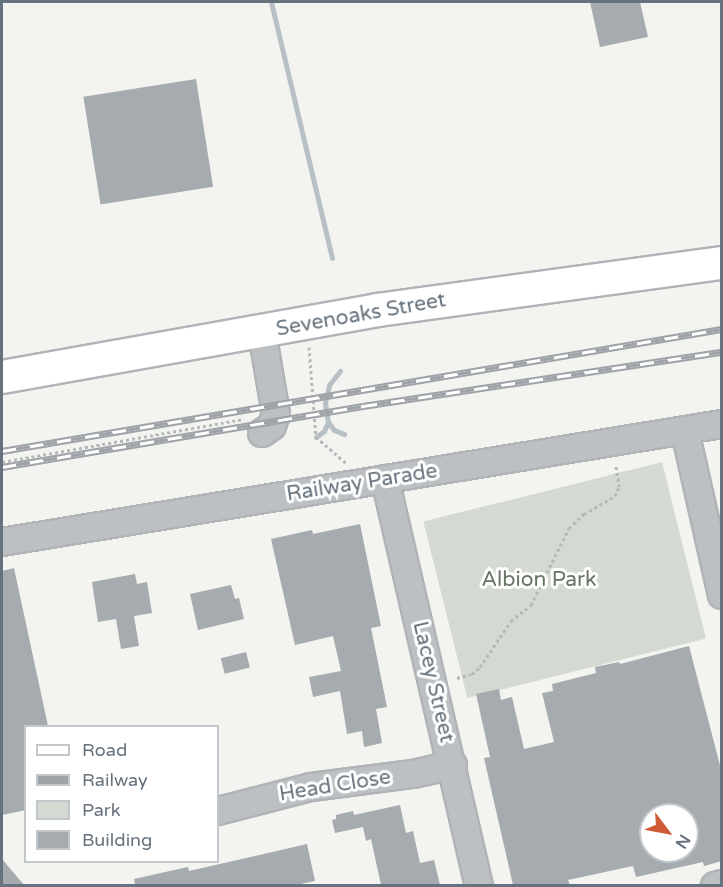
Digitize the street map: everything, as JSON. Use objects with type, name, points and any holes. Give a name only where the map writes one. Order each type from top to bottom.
[{"type":"main road","name":"Sevenoaks Street","points":[[2,377],[378,310],[722,263]]},
{"type":"street","points":[[262,332],[269,424]]},
{"type":"street","name":"Railway Parade","points":[[2,542],[722,424]]},
{"type":"street","points":[[685,431],[722,595]]},
{"type":"street","name":"Lacey Street","points":[[385,480],[453,765],[479,885]]},
{"type":"street","name":"Head Close","points":[[219,810],[311,787],[413,774],[453,765]]},
{"type":"street","points":[[715,885],[722,884]]},
{"type":"path","points":[[309,347],[316,437],[347,464]]},
{"type":"path","points":[[2,462],[269,424]]},
{"type":"path","points":[[457,678],[472,674],[480,667],[511,621],[531,605],[569,528],[584,514],[615,495],[619,487],[615,466]]},
{"type":"green space","name":"Albion Park","points":[[662,462],[706,639],[467,698],[423,522]]},
{"type":"building","points":[[590,2],[640,2],[648,37],[600,47]]},
{"type":"building","points":[[196,79],[213,187],[100,204],[83,97]]},
{"type":"building","points":[[360,524],[381,626],[371,628],[387,707],[376,709],[382,743],[364,747],[362,731],[347,734],[340,691],[313,697],[309,677],[341,671],[333,636],[295,645],[271,539],[312,530],[313,534]]},
{"type":"building","points":[[14,568],[48,725],[24,725],[24,810],[2,815],[2,571]]},
{"type":"building","points":[[135,574],[137,584],[147,582],[152,613],[134,616],[139,646],[121,649],[116,619],[98,622],[92,582]]},
{"type":"building","points":[[231,585],[235,599],[239,598],[244,619],[198,630],[190,594]]},
{"type":"building","points":[[689,646],[722,773],[722,861],[704,866],[703,862],[699,863],[699,803],[639,803],[639,863],[699,863],[636,877],[633,866],[568,880],[570,885],[513,885],[484,758],[490,757],[476,694],[499,689],[501,700],[512,697],[524,749],[554,742],[542,693],[553,691],[552,684],[596,673],[595,667],[619,662],[620,664]]},
{"type":"building","points":[[246,652],[250,668],[225,674],[221,658]]},
{"type":"building","points":[[400,805],[406,833],[413,831],[420,863],[434,860],[440,885],[381,885],[371,839],[366,841],[363,827],[335,833],[332,820],[336,819],[336,815],[353,811],[354,815]]},
{"type":"building","points":[[307,844],[315,881],[296,885],[135,885],[134,879],[188,867],[189,871]]},
{"type":"building","points":[[2,859],[24,885],[2,885]]},
{"type":"waterway","points":[[271,2],[332,258]]},
{"type":"waterway","points":[[316,437],[324,431],[328,422],[325,403],[329,385],[340,371]]},
{"type":"waterway","points":[[328,422],[334,430],[344,434]]},
{"type":"railway","points":[[2,451],[722,329]]},
{"type":"railway","points":[[2,467],[363,406],[722,352]]}]
